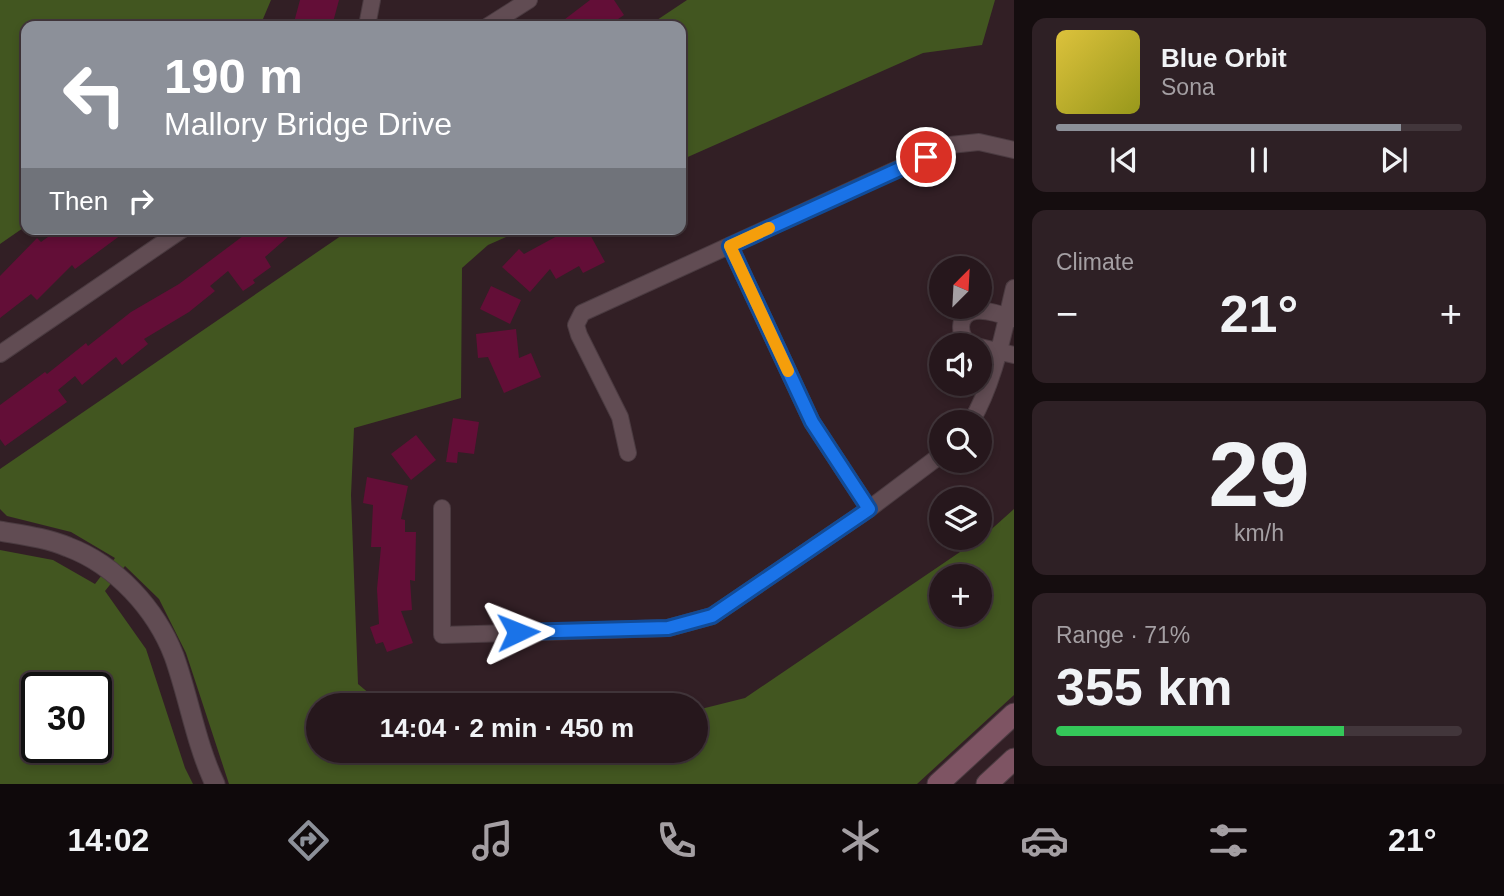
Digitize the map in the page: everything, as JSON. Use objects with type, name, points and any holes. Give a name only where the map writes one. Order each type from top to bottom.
[{"type":"main road","points":[[938,784],[1014,715]]},
{"type":"main road","points":[[987,784],[1014,759]]},
{"type":"street","points":[[368,21],[372,0]]},
{"type":"street","points":[[496,21],[529,0]]},
{"type":"street","points":[[628,453],[620,417],[579,335],[576,325],[582,313],[950,145],[979,142],[1014,149]]},
{"type":"street","points":[[0,354],[174,235]]},
{"type":"street","points":[[730,246],[812,422],[869,509]]},
{"type":"street","points":[[977,410],[1006,354],[1014,288]]},
{"type":"street","points":[[962,333],[962,321],[976,310],[1010,317]]},
{"type":"street","points":[[442,508],[442,635],[668,628],[712,616],[869,509],[929,464]]},
{"type":"street","points":[[0,531],[69,547],[92,559],[126,584],[155,618],[173,654],[215,784]]},
{"type":"green space","points":[[0,0],[271,0],[262,21],[21,21],[21,229],[0,244]]},
{"type":"green space","points":[[687,0],[995,0],[982,45],[923,53],[686,158],[686,21],[656,21]]},
{"type":"green space","points":[[342,235],[510,235],[488,245],[462,268],[461,398],[354,428],[351,495],[358,684],[369,693],[306,693],[306,763],[708,763],[708,707],[745,698],[929,573],[929,627],[992,627],[992,564],[942,564],[963,550],[992,550],[992,529],[1014,509],[1014,695],[917,784],[229,784],[186,653],[159,599],[125,566],[105,591],[146,649],[185,768],[193,784],[0,784],[0,550],[53,560],[95,584],[115,558],[71,532],[7,516],[0,509],[0,469]]},
{"type":"building","points":[[300,0],[339,0],[333,21],[294,21]]},
{"type":"building","points":[[590,0],[614,0],[624,15],[615,21],[563,21]]},
{"type":"building","points":[[51,235],[121,235],[75,269],[72,265],[37,300],[31,294],[0,318],[0,276],[37,238],[41,242]]},
{"type":"building","points":[[244,235],[290,235],[265,257],[271,267],[253,280],[255,283],[243,291],[228,271],[210,286],[215,291],[189,312],[144,339],[148,344],[122,365],[116,357],[82,385],[75,376],[58,390],[67,402],[5,446],[0,439],[0,405],[45,372],[47,374],[86,343],[88,346],[131,312],[179,284]]},
{"type":"building","points":[[559,235],[590,235],[605,262],[583,273],[579,266],[556,279],[550,269],[530,292],[502,267],[519,249],[524,254]]},
{"type":"building","points":[[491,286],[521,300],[510,324],[480,309]]},
{"type":"building","points":[[516,329],[519,358],[531,353],[541,377],[504,393],[488,357],[478,358],[476,334]]},
{"type":"building","points":[[453,418],[479,422],[474,454],[458,452],[457,463],[446,462]]},
{"type":"building","points":[[416,435],[436,460],[411,480],[391,454]]},
{"type":"building","points":[[367,477],[408,486],[401,519],[405,520],[405,532],[416,532],[415,581],[410,580],[412,610],[401,611],[413,643],[387,652],[383,642],[376,644],[370,627],[379,624],[377,589],[381,547],[371,547],[373,505],[363,503]]},
{"type":"slow traffic","points":[[769,228],[730,246],[788,371]]},
{"type":"route","points":[[518,632],[668,628],[712,616],[869,509],[812,422],[730,246],[926,157]]}]
